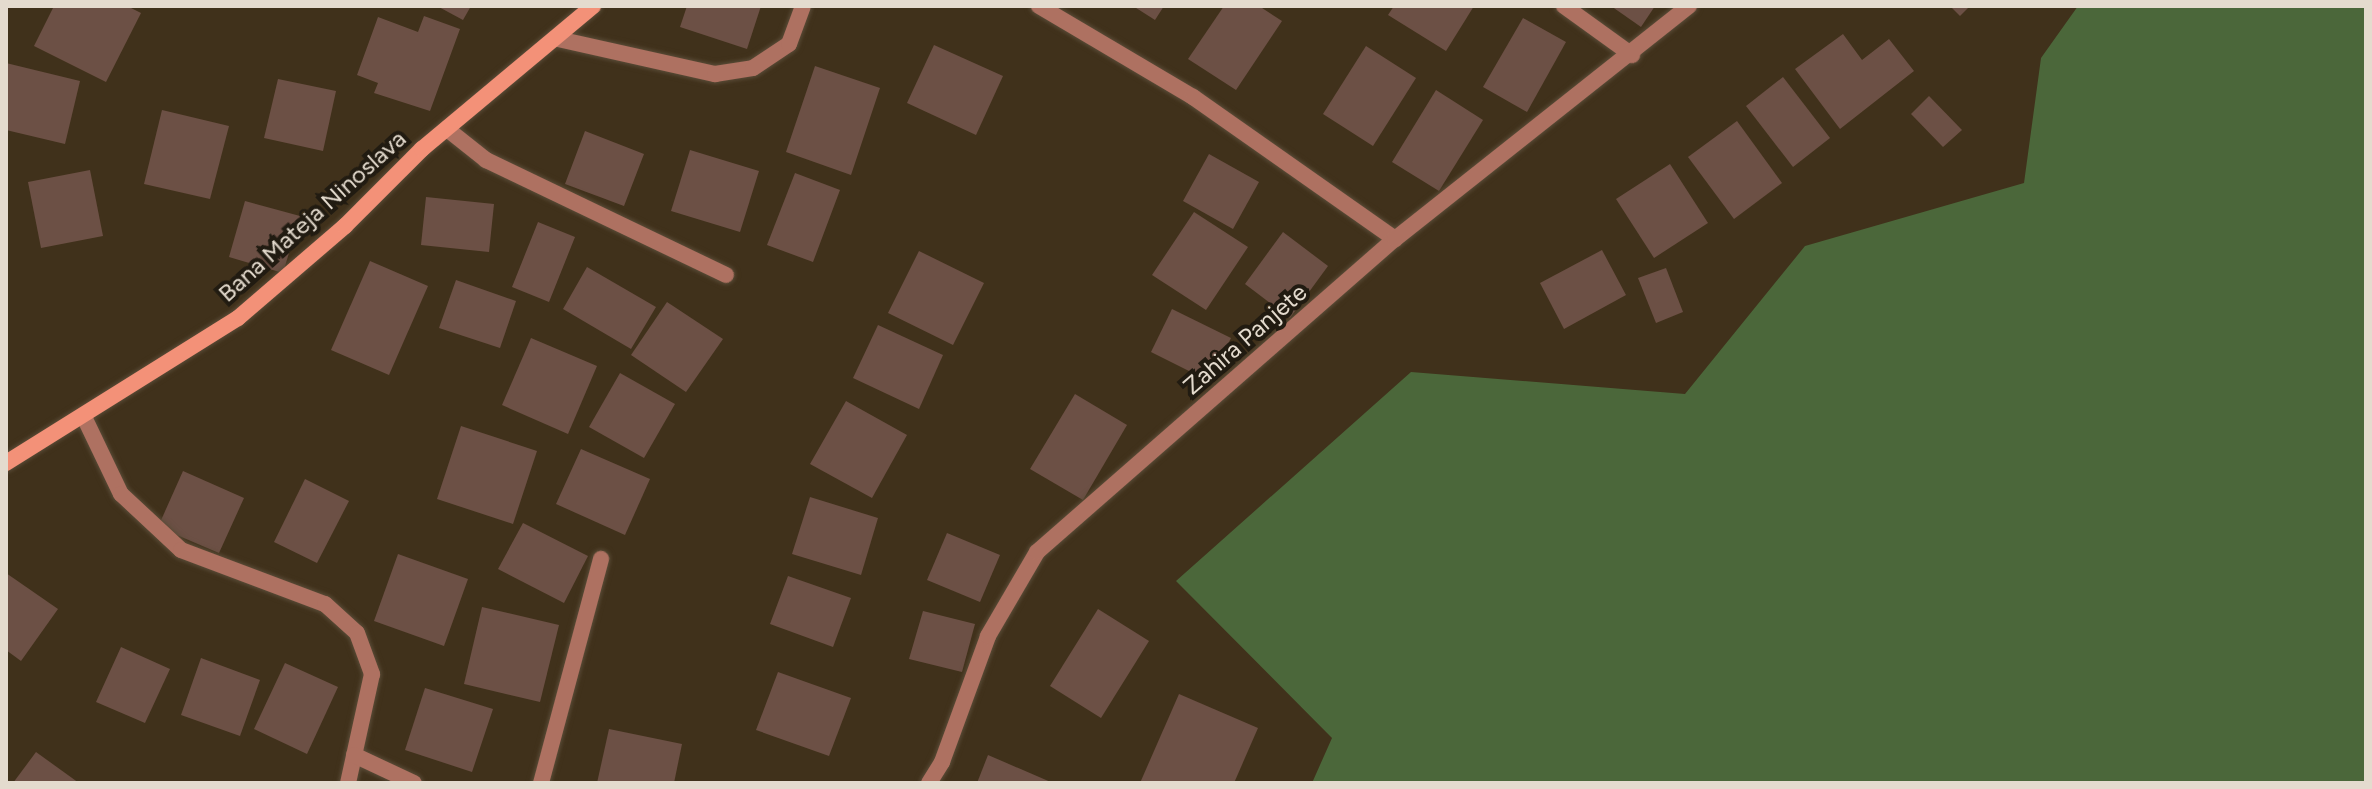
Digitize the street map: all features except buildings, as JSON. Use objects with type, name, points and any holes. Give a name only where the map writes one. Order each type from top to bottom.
[{"type":"street","name":"Bana Mateja Ninoslava","points":[[6,463],[85,419],[238,318],[447,129],[558,39],[593,6]]},
{"type":"street","points":[[558,39],[715,74],[753,68],[789,44],[803,6]]},
{"type":"street","points":[[1039,6],[1193,97],[1395,239]]},
{"type":"street","points":[[1564,6],[1632,55]]},
{"type":"street","name":"Zahira Panjete","points":[[929,783],[942,762],[988,636],[1037,552],[1395,239],[1632,55],[1689,6]]},
{"type":"street","points":[[447,129],[486,160],[726,275]]},
{"type":"street","points":[[85,419],[121,494],[181,550],[325,604],[357,633],[372,674],[348,783]]},
{"type":"street","points":[[541,783],[601,559]]},
{"type":"street","points":[[354,755],[414,783]]},
{"type":"green space","points":[[2078,6],[2366,6],[2366,783],[1312,783],[1332,738],[1176,581],[1411,372],[1685,394],[1805,246],[2024,183],[2041,58]]}]
